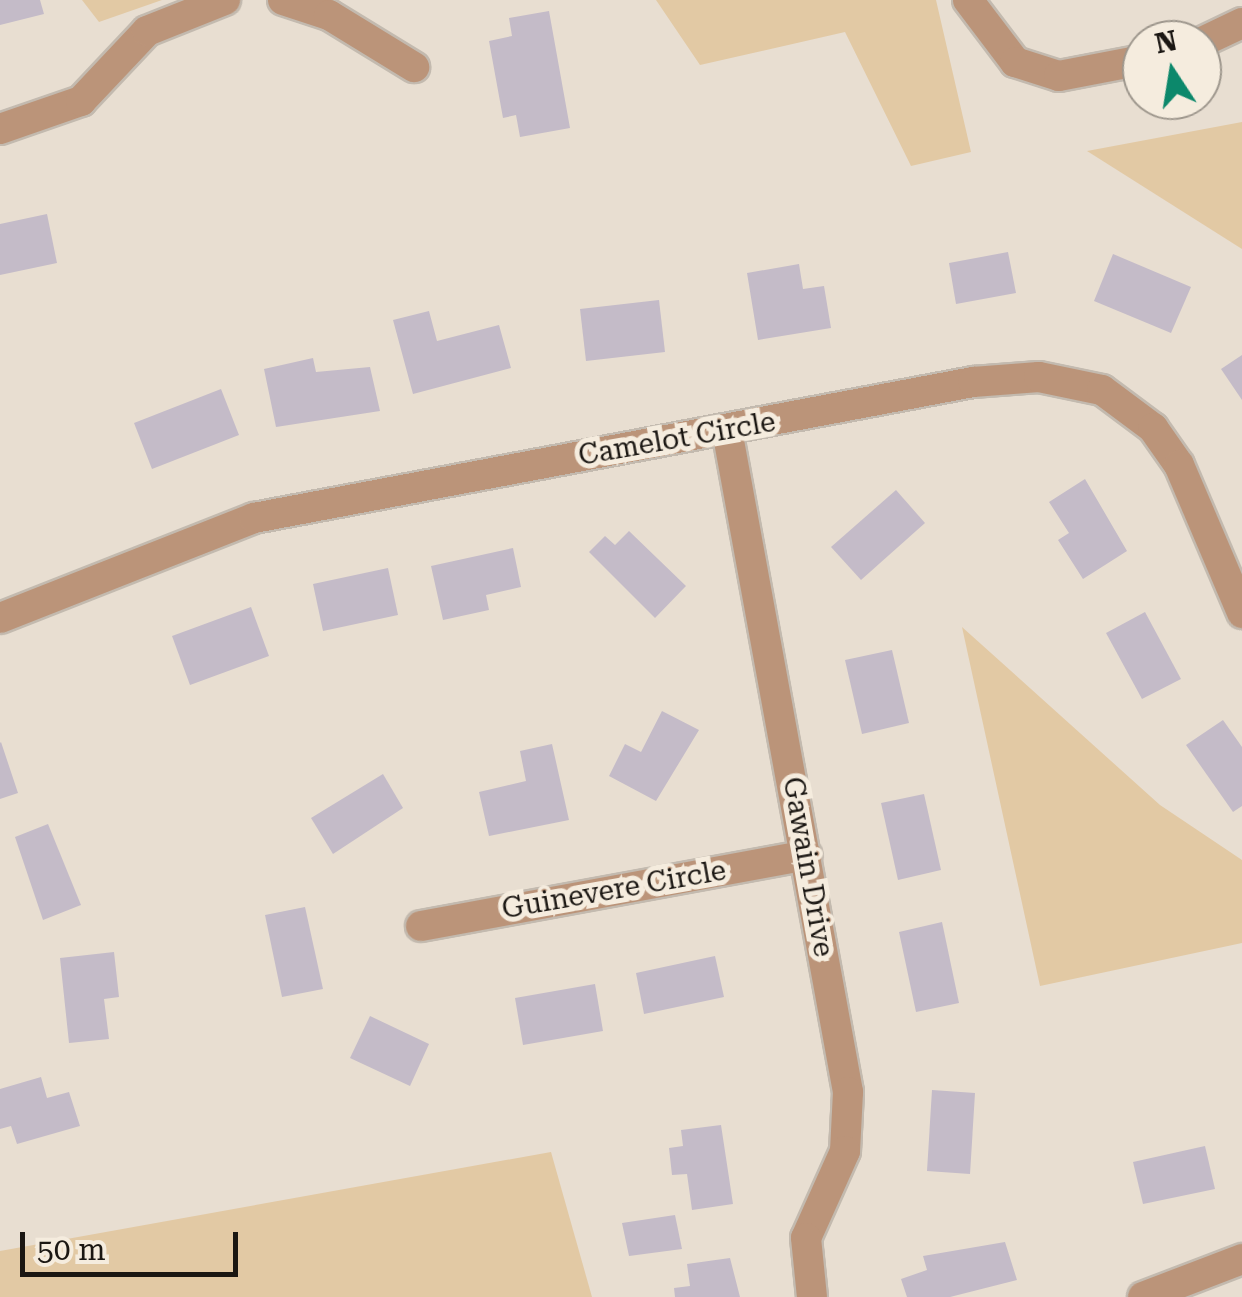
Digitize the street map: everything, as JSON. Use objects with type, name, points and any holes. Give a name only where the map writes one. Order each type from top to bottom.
[{"type":"street","points":[[11,127],[81,101],[132,44],[164,19],[225,0]]},
{"type":"street","points":[[283,0],[330,16],[414,67]]},
{"type":"street","points":[[968,0],[1014,62],[1058,76],[1122,64]]},
{"type":"street","name":"Camelot Circle","points":[[0,618],[254,518],[1006,377],[1078,381],[1128,404],[1170,448],[1242,613]]},
{"type":"street","name":"Gawain Drive","points":[[727,430],[807,855],[850,1116],[845,1152],[806,1238],[812,1297]]},
{"type":"street","name":"Guinevere Circle","points":[[421,926],[807,855]]},
{"type":"street","points":[[1142,1297],[1242,1259]]},
{"type":"shaded area","points":[[82,0],[162,0],[99,22]]},
{"type":"shaded area","points":[[656,0],[936,0],[971,152],[911,166],[845,32],[700,65]]},
{"type":"shaded area","points":[[1242,122],[1242,249],[1087,151]]},
{"type":"shaded area","points":[[962,627],[1160,805],[1242,860],[1242,943],[1040,986]]},
{"type":"shaded area","points":[[551,1152],[592,1297],[0,1297],[0,1251]]},
{"type":"building","points":[[0,0],[40,0],[44,14],[0,25]]},
{"type":"building","points":[[549,11],[570,128],[520,137],[516,115],[503,118],[489,41],[512,36],[509,18]]},
{"type":"building","points":[[47,214],[57,263],[0,275],[0,224]]},
{"type":"building","points":[[1008,252],[1016,293],[956,304],[949,263]]},
{"type":"building","points":[[1113,254],[1191,287],[1171,333],[1094,301]]},
{"type":"building","points":[[799,264],[803,289],[824,286],[831,328],[758,340],[747,273]]},
{"type":"building","points":[[659,300],[665,352],[586,361],[580,309]]},
{"type":"building","points":[[429,311],[437,341],[499,325],[511,368],[413,394],[393,320]]},
{"type":"building","points":[[1242,355],[1242,400],[1221,369]]},
{"type":"building","points":[[313,358],[316,372],[370,367],[380,411],[276,427],[264,369]]},
{"type":"building","points":[[221,389],[239,435],[152,469],[134,423]]},
{"type":"building","points":[[1085,479],[1127,551],[1083,579],[1058,540],[1069,533],[1049,502]]},
{"type":"building","points":[[896,490],[925,523],[861,580],[831,547]]},
{"type":"building","points":[[629,531],[686,586],[655,618],[589,552],[605,536],[615,545]]},
{"type":"building","points":[[513,548],[521,587],[486,595],[489,610],[443,620],[431,566]]},
{"type":"building","points":[[388,568],[398,615],[323,631],[313,584]]},
{"type":"building","points":[[251,607],[269,656],[190,685],[172,636]]},
{"type":"building","points":[[1145,612],[1181,679],[1142,699],[1106,633]]},
{"type":"building","points":[[892,650],[909,723],[862,734],[845,660]]},
{"type":"building","points":[[662,711],[699,730],[656,801],[609,776],[625,744],[641,752]]},
{"type":"building","points":[[1223,720],[1242,747],[1242,806],[1233,812],[1186,745]]},
{"type":"building","points":[[0,743],[18,793],[0,799]]},
{"type":"building","points":[[552,744],[569,820],[489,836],[479,792],[526,781],[520,751]]},
{"type":"building","points":[[383,774],[403,808],[333,854],[311,818]]},
{"type":"building","points":[[924,794],[941,870],[898,880],[881,803]]},
{"type":"building","points":[[48,824],[81,905],[43,920],[15,837]]},
{"type":"building","points":[[305,907],[323,989],[282,997],[265,915]]},
{"type":"building","points":[[942,922],[959,1003],[916,1012],[899,932]]},
{"type":"building","points":[[114,952],[119,997],[104,999],[109,1039],[69,1043],[60,958]]},
{"type":"building","points":[[715,956],[724,997],[644,1014],[636,973]]},
{"type":"building","points":[[595,984],[603,1031],[523,1045],[515,998]]},
{"type":"building","points":[[370,1016],[429,1044],[410,1086],[350,1058]]},
{"type":"building","points":[[41,1077],[47,1098],[69,1092],[80,1126],[17,1144],[11,1126],[0,1129],[0,1089]]},
{"type":"building","points":[[932,1090],[975,1093],[970,1174],[927,1171]]},
{"type":"building","points":[[721,1125],[733,1204],[692,1210],[687,1174],[672,1175],[669,1148],[683,1146],[681,1130]]},
{"type":"building","points":[[1205,1146],[1215,1189],[1143,1204],[1133,1162]]},
{"type":"building","points":[[675,1215],[682,1249],[629,1256],[622,1223]]},
{"type":"building","points":[[1005,1242],[1017,1280],[950,1297],[907,1297],[901,1279],[927,1270],[923,1256]]},
{"type":"building","points":[[730,1258],[740,1297],[675,1297],[674,1288],[690,1286],[687,1264]]}]
